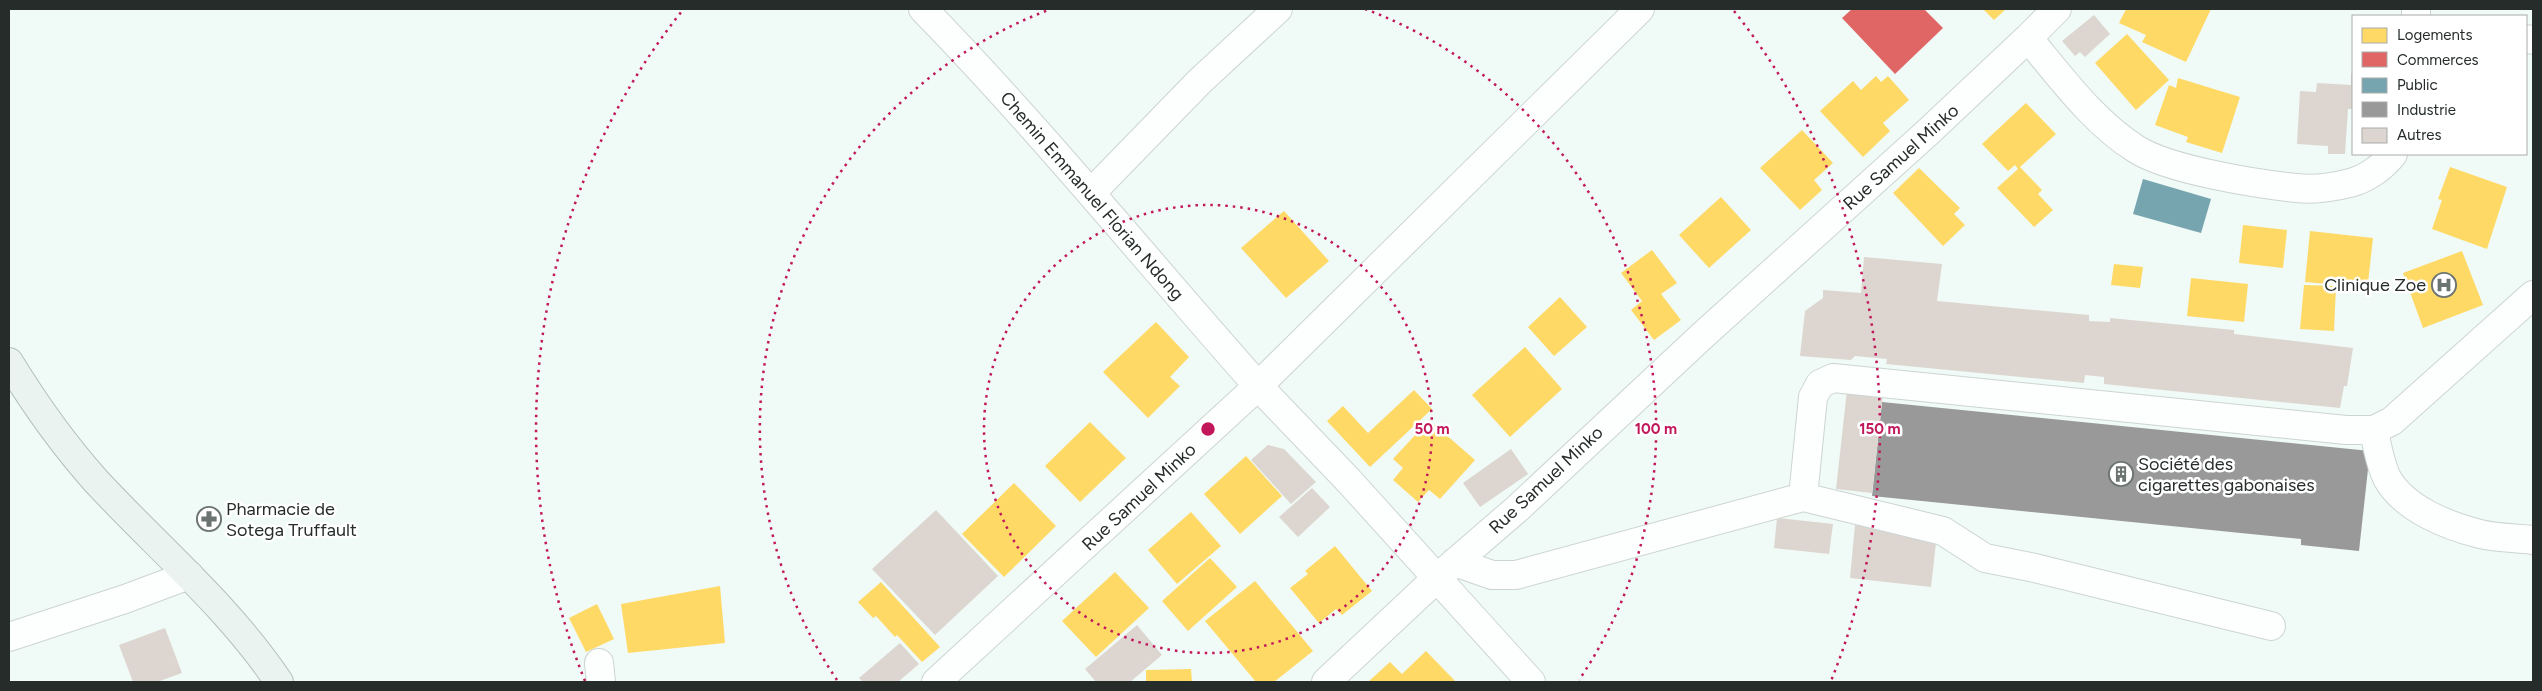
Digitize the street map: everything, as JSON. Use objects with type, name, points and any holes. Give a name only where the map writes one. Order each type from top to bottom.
[{"type":"main road","points":[[9,362],[53,427],[95,480],[189,575],[249,640],[279,682]]},
{"type":"street","name":"Chemin Emmanuel Florian Ndong","points":[[923,9],[974,61],[1092,192],[1258,386]]},
{"type":"street","points":[[1092,192],[1200,81],[1278,9]]},
{"type":"street","name":"Rue Samuel Minko","points":[[936,682],[1258,386],[1640,9]]},
{"type":"street","name":"Rue Samuel Minko","points":[[1326,682],[1446,570],[1518,508],[1695,343],[1928,133],[2057,9]]},
{"type":"street","points":[[2028,38],[2114,133],[2137,150],[2164,162],[2250,181],[2299,188],[2351,183],[2375,172],[2392,155]]},
{"type":"street","points":[[1803,498],[1813,397],[1820,384],[1833,378],[2346,430],[2374,430],[2392,421],[2533,295]]},
{"type":"street","points":[[1258,386],[1446,570],[1531,682]]},
{"type":"street","points":[[2374,430],[2388,480],[2405,499],[2440,520],[2481,534],[2533,540]]},
{"type":"street","points":[[1446,570],[1492,575],[1516,575],[1803,498],[1943,531],[1985,558],[2090,581],[2271,626]]},
{"type":"street","points":[[9,637],[125,600],[189,575]]},
{"type":"building: Logements","points":[[1983,9],[2006,9],[1994,20]]},
{"type":"building: Logements","points":[[2126,9],[2211,9],[2186,62],[2142,42],[2146,35],[2119,23]]},
{"type":"building: Logements","points":[[2127,34],[2169,80],[2136,110],[2095,63]]},
{"type":"building: Logements","points":[[1876,76],[1881,82],[1888,76],[1909,100],[1883,123],[1890,131],[1863,157],[1820,111],[1853,81],[1861,90]]},
{"type":"building: Logements","points":[[2178,78],[2240,97],[2222,153],[2186,142],[2188,137],[2155,125],[2169,85],[2176,88]]},
{"type":"building: Logements","points":[[2026,103],[2056,134],[2020,167],[2042,190],[2038,194],[2053,210],[2034,227],[1997,188],[2018,169],[2015,165],[2008,171],[1982,144]]},
{"type":"building: Logements","points":[[1802,130],[1833,163],[1814,180],[1822,190],[1800,210],[1760,168]]},
{"type":"building: Logements","points":[[2450,167],[2507,187],[2487,249],[2432,229],[2442,200],[2438,199]]},
{"type":"building: Logements","points":[[1919,168],[1960,208],[1954,214],[1965,225],[1943,246],[1893,193]]},
{"type":"building: Logements","points":[[1721,197],[1751,230],[1709,268],[1679,235]]},
{"type":"building: Logements","points":[[1284,211],[1329,261],[1286,298],[1241,248]]},
{"type":"building: Logements","points":[[2243,225],[2287,230],[2283,268],[2239,263]]},
{"type":"building: Logements","points":[[2310,231],[2373,238],[2368,283],[2328,279],[2327,284],[2305,282]]},
{"type":"building: Logements","points":[[1652,250],[1677,283],[1661,294],[1681,320],[1654,340],[1631,310],[1642,301],[1621,273]]},
{"type":"building: Logements","points":[[2462,251],[2483,305],[2423,328],[2403,273]]},
{"type":"building: Logements","points":[[2114,264],[2143,267],[2140,288],[2111,285]]},
{"type":"building: Logements","points":[[2191,278],[2248,284],[2244,322],[2187,316]]},
{"type":"building: Logements","points":[[2304,285],[2336,286],[2334,331],[2300,329]]},
{"type":"building: Logements","points":[[1560,297],[1587,327],[1554,356],[1528,327]]},
{"type":"building: Logements","points":[[1156,322],[1189,357],[1170,377],[1180,386],[1148,418],[1103,372]]},
{"type":"building: Logements","points":[[1525,347],[1562,389],[1510,437],[1472,395]]},
{"type":"building: Logements","points":[[1414,390],[1432,409],[1370,467],[1327,421],[1343,406],[1368,433]]},
{"type":"building: Logements","points":[[1429,420],[1475,460],[1440,499],[1429,490],[1418,502],[1393,480],[1403,468],[1393,459]]},
{"type":"building: Logements","points":[[1090,422],[1126,458],[1080,502],[1045,466]]},
{"type":"building: Logements","points":[[1246,456],[1282,496],[1240,534],[1204,494]]},
{"type":"building: Logements","points":[[1014,483],[1056,526],[1004,577],[962,534]]},
{"type":"building: Logements","points":[[1191,512],[1221,546],[1177,584],[1148,550]]},
{"type":"building: Logements","points":[[1335,546],[1372,591],[1342,615],[1336,609],[1319,623],[1290,588],[1308,574],[1305,571]]},
{"type":"building: Logements","points":[[1210,558],[1237,587],[1188,631],[1162,601]]},
{"type":"building: Logements","points":[[1115,572],[1149,608],[1096,657],[1062,621]]},
{"type":"building: Logements","points":[[1255,581],[1313,651],[1274,682],[1256,682],[1205,621]]},
{"type":"building: Logements","points":[[881,582],[940,647],[922,662],[897,635],[895,637],[876,616],[873,618],[858,602]]},
{"type":"building: Logements","points":[[720,586],[725,643],[628,653],[621,604]]},
{"type":"building: Logements","points":[[597,604],[614,639],[586,652],[569,618]]},
{"type":"building: Logements","points":[[1426,651],[1456,682],[1368,682],[1390,662],[1402,674]]},
{"type":"building: Logements","points":[[1191,669],[1192,682],[1146,682],[1146,670]]},
{"type":"building: Commerces","points":[[1852,9],[1924,9],[1943,28],[1895,74],[1842,18]]},
{"type":"building: Public","points":[[2143,179],[2211,199],[2201,233],[2133,214]]},
{"type":"building: Industrie","name":"Société des cigarettes gabonaises","points":[[1882,402],[2370,451],[2359,551],[2301,545],[2301,539],[1872,496]]},
{"type":"building: Autres","points":[[2094,15],[2110,34],[2085,57],[2080,52],[2075,56],[2062,41]]},
{"type":"building: Autres","points":[[2352,73],[2352,109],[2348,109],[2345,154],[2328,154],[2328,146],[2297,144],[2300,91],[2316,92],[2317,83],[2351,85]]},
{"type":"building: Autres","points":[[1864,257],[1942,264],[1937,301],[2089,315],[2089,321],[2110,322],[2110,318],[2234,330],[2234,334],[2353,348],[2347,386],[2344,386],[2340,408],[2104,384],[2104,377],[2085,375],[2084,383],[1886,364],[1887,359],[1855,356],[1851,360],[1800,356],[1805,311],[1823,298],[1823,290],[1861,293]]},
{"type":"building: Autres","points":[[1847,390],[1883,394],[1872,493],[1836,489]]},
{"type":"building: Autres","points":[[1268,445],[1284,449],[1316,482],[1291,504],[1251,460]]},
{"type":"building: Autres","points":[[1511,449],[1528,474],[1480,507],[1463,483]]},
{"type":"building: Autres","points":[[1312,488],[1330,507],[1298,537],[1279,517]]},
{"type":"building: Autres","points":[[936,510],[998,576],[935,635],[872,569]]},
{"type":"building: Autres","points":[[1777,518],[1833,524],[1829,554],[1774,548]]},
{"type":"building: Autres","points":[[1855,525],[1937,534],[1931,587],[1850,578]]},
{"type":"building: Autres","points":[[1137,625],[1162,655],[1130,682],[1096,682],[1085,669]]},
{"type":"building: Autres","points":[[165,628],[182,673],[157,682],[133,682],[119,645]]},
{"type":"building: Autres","points":[[900,643],[919,664],[898,682],[863,682],[859,678]]},
{"type":"place","name":"Clinique Zoe","points":[[2444,285]]},
{"type":"place","name":"Société des cigarettes gabonaises","points":[[2121,474]]},
{"type":"place","name":"Pharmacie de Sotega Truffault","points":[[209,519]]}]
